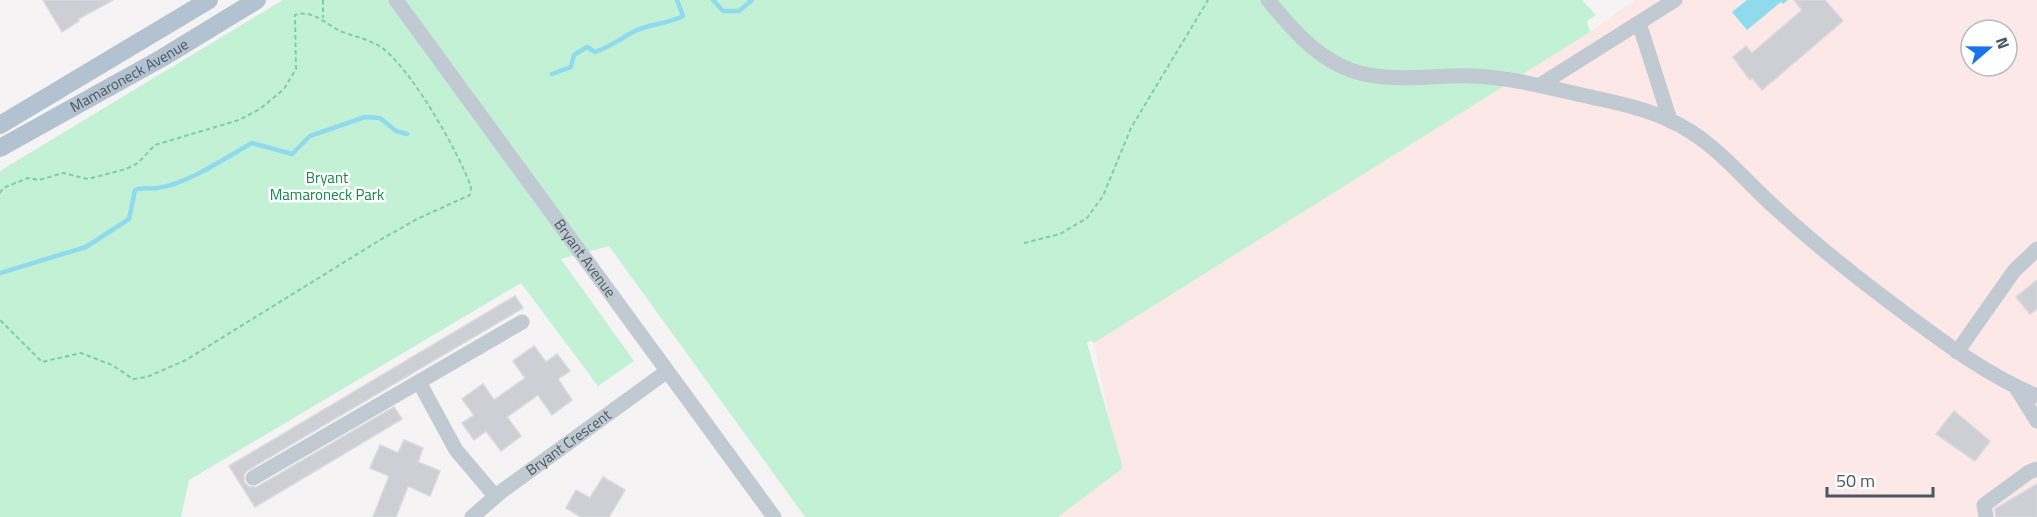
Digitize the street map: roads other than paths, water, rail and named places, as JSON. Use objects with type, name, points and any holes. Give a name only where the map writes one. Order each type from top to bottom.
[{"type":"main road","name":"Mamaroneck Avenue","points":[[0,125],[209,0]]},
{"type":"main road","name":"Mamaroneck Avenue","points":[[0,148],[162,58],[257,0]]},
{"type":"street","name":"Bryant Avenue","points":[[396,0],[774,517]]},
{"type":"street","points":[[1268,0],[1294,32],[1315,50],[1342,67],[1369,76],[1473,76],[1540,85],[1636,107],[1670,120],[1702,138],[1718,151],[1758,193],[1827,255],[1957,352],[2015,386],[2037,396]]},
{"type":"street","points":[[1540,85],[1675,0]]},
{"type":"street","points":[[1639,22],[1670,120]]},
{"type":"street","points":[[1957,352],[2014,271],[2037,249]]},
{"type":"street","points":[[253,478],[522,322]]},
{"type":"street","name":"Bryant Crescent","points":[[472,517],[495,496],[666,372]]},
{"type":"street","points":[[419,382],[456,450],[495,496]]},
{"type":"street","points":[[2015,386],[2037,421]]},
{"type":"street","points":[[1986,517],[1984,505],[2029,472],[2037,469]]},
{"type":"water","points":[[1747,0],[1788,0],[1783,4],[1781,2],[1747,30],[1732,12]]},
{"type":"waterway","points":[[552,74],[571,67],[574,55],[587,47],[595,52],[639,29],[683,16],[677,0]]},
{"type":"waterway","points":[[713,0],[723,11],[739,11],[752,0]]},
{"type":"waterway","points":[[0,273],[86,247],[129,219],[135,190],[158,188],[182,181],[252,143],[292,154],[310,136],[365,117],[380,118],[396,131],[407,134]]},
{"type":"park label","name":"Bryant Mamaroneck Park","points":[[327,186]]}]
